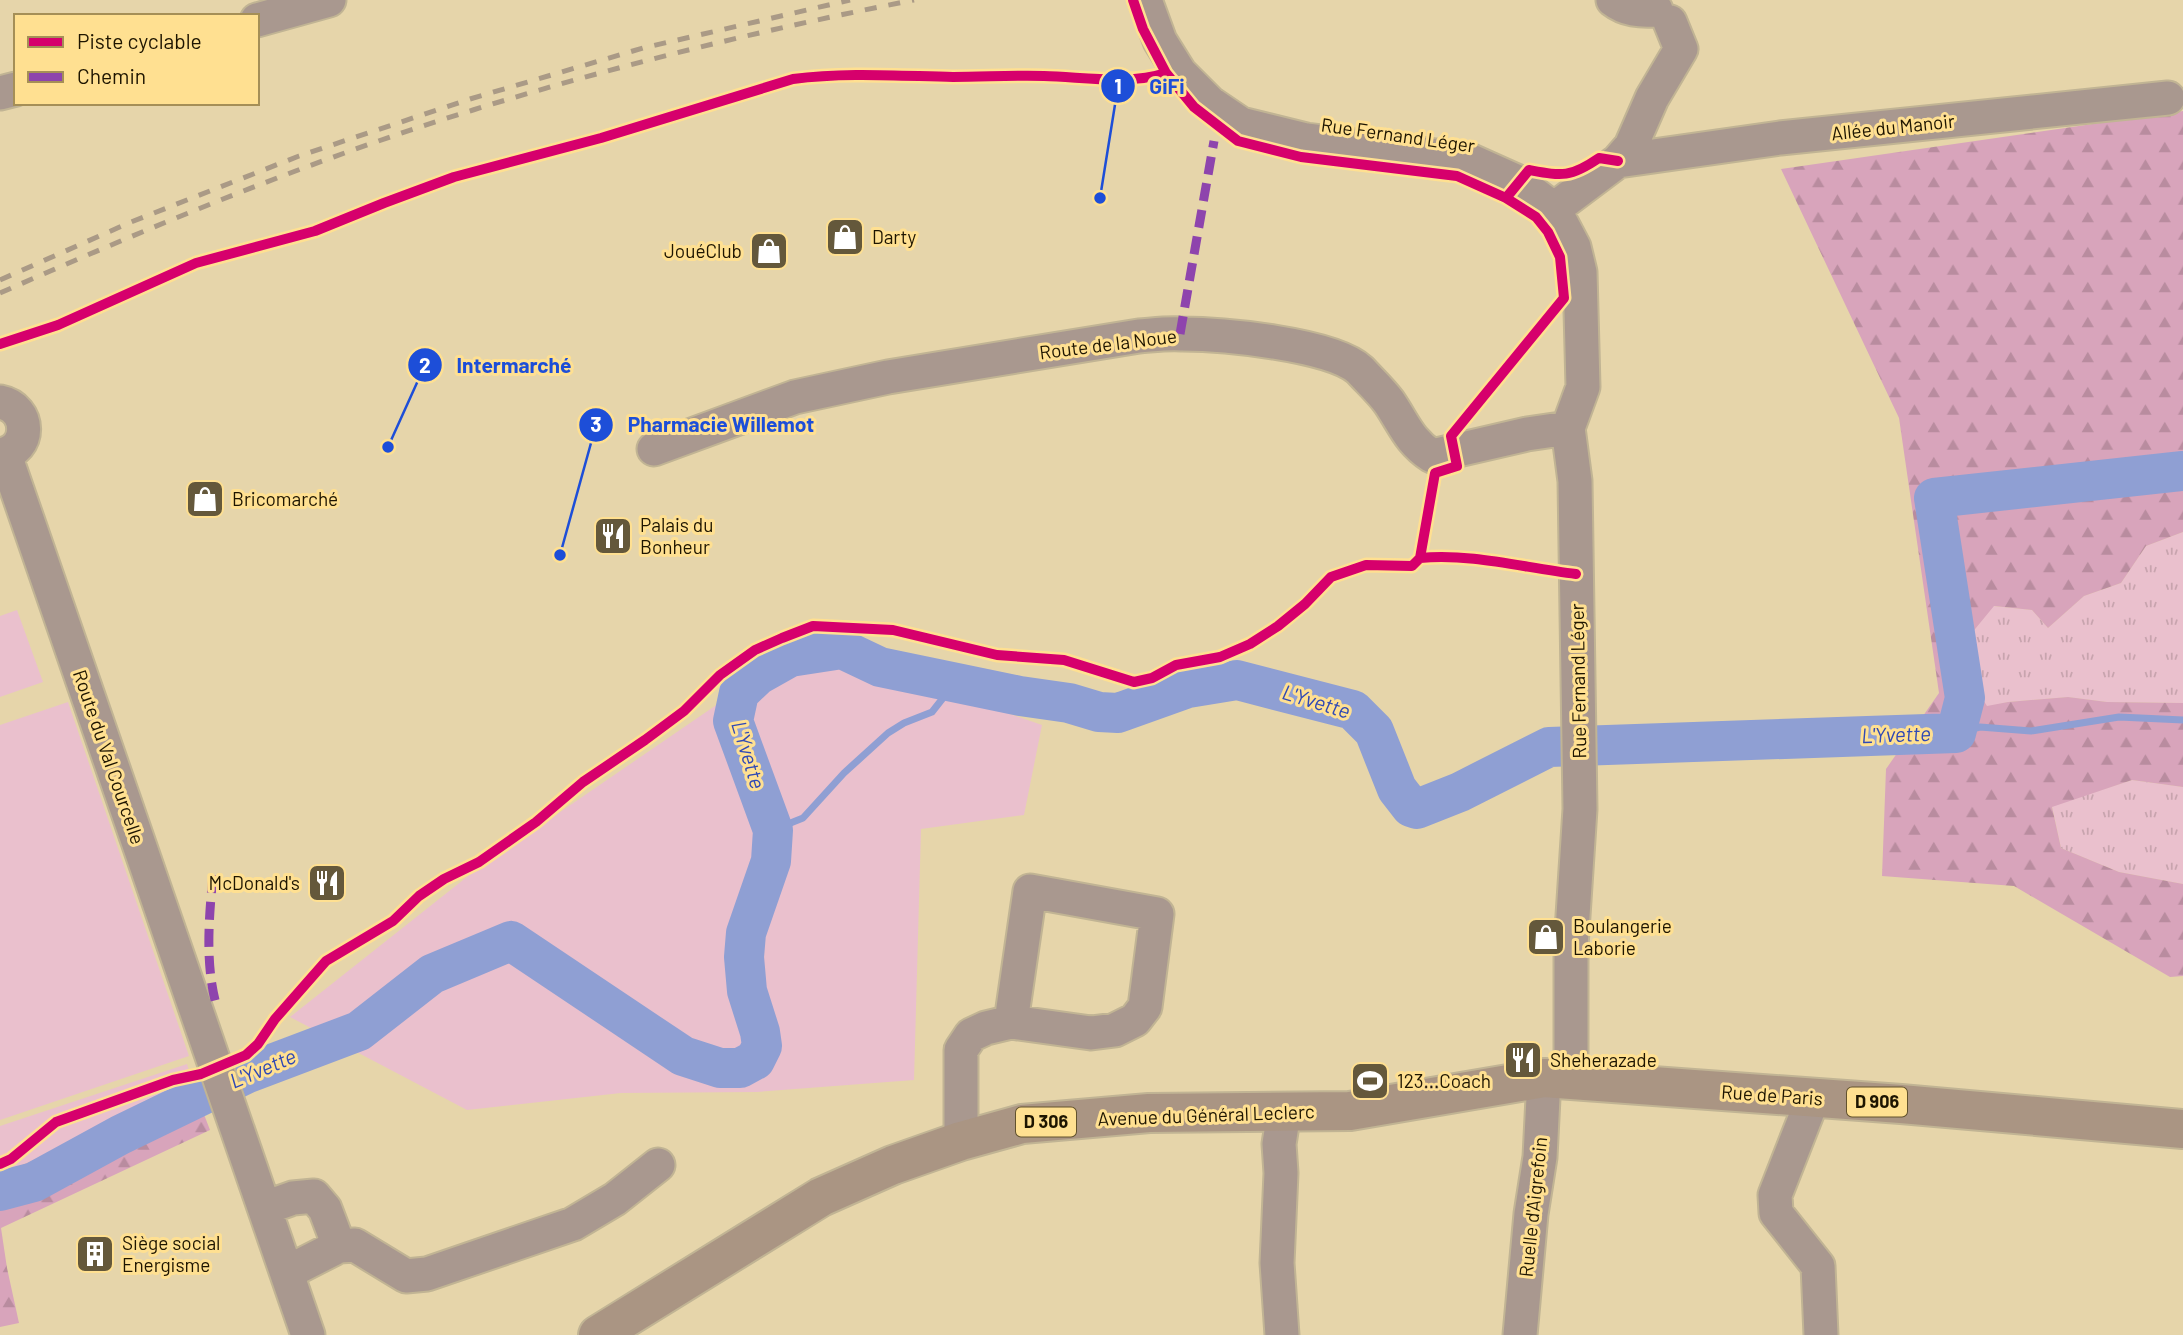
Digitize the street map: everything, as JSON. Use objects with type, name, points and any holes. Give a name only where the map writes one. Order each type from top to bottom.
[{"type":"main road","name":"Rue de Paris","points":[[1557,1079],[2183,1129]]},
{"type":"main road","name":"Avenue du Général Leclerc","points":[[598,1335],[821,1197],[893,1165],[1022,1124],[1149,1113],[1350,1111],[1557,1079]]},
{"type":"street","points":[[259,19],[330,0]]},
{"type":"street","name":"Rue Fernand Léger","points":[[1145,0],[1160,41],[1180,73],[1210,103],[1241,124],[1307,140],[1469,160],[1518,182],[1554,209],[1574,247],[1580,272],[1583,387],[1568,428],[1574,481],[1580,809],[1571,946],[1557,1079]]},
{"type":"street","points":[[1554,209],[1618,162],[1631,146],[1652,97],[1681,49],[1666,8],[1639,11],[1620,6],[1613,0]]},
{"type":"street","name":"Allée du Manoir","points":[[1618,162],[1780,138],[2168,98]]},
{"type":"street","name":"Route de la Noue","points":[[654,449],[795,397],[888,377],[1126,338],[1180,334],[1230,337],[1320,351],[1357,367],[1388,401],[1418,447],[1432,456],[1568,428]]},
{"type":"street","points":[[0,402],[12,405],[18,410],[24,424],[22,440],[18,446],[2,455]]},
{"type":"street","name":"Route du Val Courcelle","points":[[2,455],[265,1208]]},
{"type":"street","points":[[961,1142],[961,1050],[971,1035],[1011,1022],[1091,1033],[1115,1030],[1135,1020],[1145,1007],[1157,914],[1030,891],[1011,1022]]},
{"type":"street","name":"Ruelle d'Aigrefoin","points":[[1520,1335],[1531,1214],[1557,1079]]},
{"type":"street","points":[[1813,1098],[1775,1195],[1776,1213],[1818,1266],[1821,1335]]},
{"type":"street","points":[[1282,1335],[1277,1263],[1281,1173],[1279,1144],[1284,1112]]},
{"type":"street","points":[[288,1272],[339,1246],[355,1245],[406,1276],[427,1274],[573,1224],[615,1199],[658,1165]]},
{"type":"street","points":[[308,1335],[265,1208],[293,1198],[314,1196],[325,1209],[339,1246]]},
{"type":"green space","points":[[2183,111],[2183,532],[2146,546],[2121,583],[2084,596],[2048,628],[2032,610],[1994,606],[1971,634],[1976,689],[1987,706],[2068,697],[2107,702],[2183,703],[2183,787],[2132,780],[2052,807],[2061,848],[2119,872],[2183,884],[2183,976],[2170,977],[2014,886],[1882,876],[1886,769],[1939,693],[1899,418],[1781,169]]},
{"type":"green space","points":[[2183,532],[2183,703],[2107,702],[2068,697],[2008,702],[1987,707],[1976,689],[1971,634],[1993,606],[2032,610],[2048,628],[2084,596],[2121,583],[2146,546]]},
{"type":"green space","points":[[17,610],[43,682],[0,697],[0,616]]},
{"type":"green space","points":[[854,660],[1042,725],[1024,815],[921,829],[914,1080],[757,1092],[621,1093],[467,1110],[290,1017],[477,869],[747,684]]},
{"type":"green space","points":[[68,702],[189,1056],[0,1120],[0,725]]},
{"type":"green space","points":[[2132,780],[2183,787],[2183,884],[2119,872],[2061,848],[2052,806]]},
{"type":"green space","points":[[187,1064],[195,1091],[0,1173],[0,1126]]},
{"type":"green space","points":[[195,1091],[210,1130],[1,1228],[19,1323],[0,1327],[0,1173]]},
{"type":"waterway","name":"L'Yvette","points":[[0,1191],[34,1182],[120,1135],[248,1073],[359,1031],[432,974],[511,941],[683,1056],[720,1068],[740,1068],[755,1060],[762,1046],[747,991],[744,957],[746,933],[771,861],[773,830],[733,721],[739,693],[758,675],[790,657],[842,649],[880,667],[1020,696],[1069,703],[1099,712],[1118,713],[1188,688],[1237,680],[1353,710],[1374,731],[1397,789],[1411,807],[1417,809],[1460,792],[1549,747],[1956,733],[1965,698],[1934,498],[2183,471]]},
{"type":"waterway","points":[[773,830],[803,818],[844,773],[888,733],[904,723],[932,712],[943,698],[949,682]]},
{"type":"waterway","name":"L'Yvette","points":[[1956,733],[1980,727],[2031,731],[2119,717],[2183,720]]},
{"type":"railway","points":[[0,280],[131,222],[299,156],[470,99],[643,48],[850,0]]},
{"type":"railway","points":[[0,293],[234,195],[413,129],[582,78],[692,49],[914,0]]},
{"type":"marked path","points":[[1180,334],[1214,141]]},
{"type":"marked path","points":[[213,875],[209,956],[216,1004]]},
{"type":"cycle path","points":[[0,1164],[11,1159],[56,1122],[173,1080],[201,1074],[246,1055],[326,961],[393,921],[419,896],[444,879],[479,862],[536,822],[583,782],[684,711],[720,675],[755,650],[782,638],[813,626],[893,630],[997,655],[1064,660],[1134,682],[1152,678],[1176,665],[1220,657],[1250,644],[1305,604],[1331,577],[1366,565],[1412,566],[1420,558],[1435,473],[1457,466],[1451,436],[1564,298],[1560,257],[1548,232],[1536,217],[1506,198],[1457,176],[1301,157],[1238,141],[1194,107],[1166,73],[1143,29],[1133,0]]},
{"type":"cycle path","points":[[0,344],[58,325],[196,263],[315,231],[454,177],[601,138],[793,79],[873,75],[1137,79],[1166,73]]},
{"type":"cycle path","points":[[1506,198],[1529,170],[1566,174],[1599,158],[1618,161]]},
{"type":"cycle path","points":[[1420,558],[1478,559],[1576,574]]},
{"type":"place","name":"GiFi","points":[[1100,198]]},
{"type":"place","name":"Darty","points":[[845,237]]},
{"type":"place","name":"JouéClub","points":[[769,251]]},
{"type":"place","name":"Intermarché","points":[[388,447]]},
{"type":"place","name":"Bricomarché","points":[[205,499]]},
{"type":"place","name":"Palais du Bonheur","points":[[613,536]]},
{"type":"place","name":"Pharmacie Willemot","points":[[560,555]]},
{"type":"place","name":"McDonald's","points":[[327,883]]},
{"type":"place","name":"Boulangerie Laborie","points":[[1546,937]]},
{"type":"place","name":"Sheherazade","points":[[1523,1060]]},
{"type":"place","name":"123...Coach","points":[[1370,1081]]},
{"type":"place","name":"Siège social Energisme","points":[[95,1254]]}]
